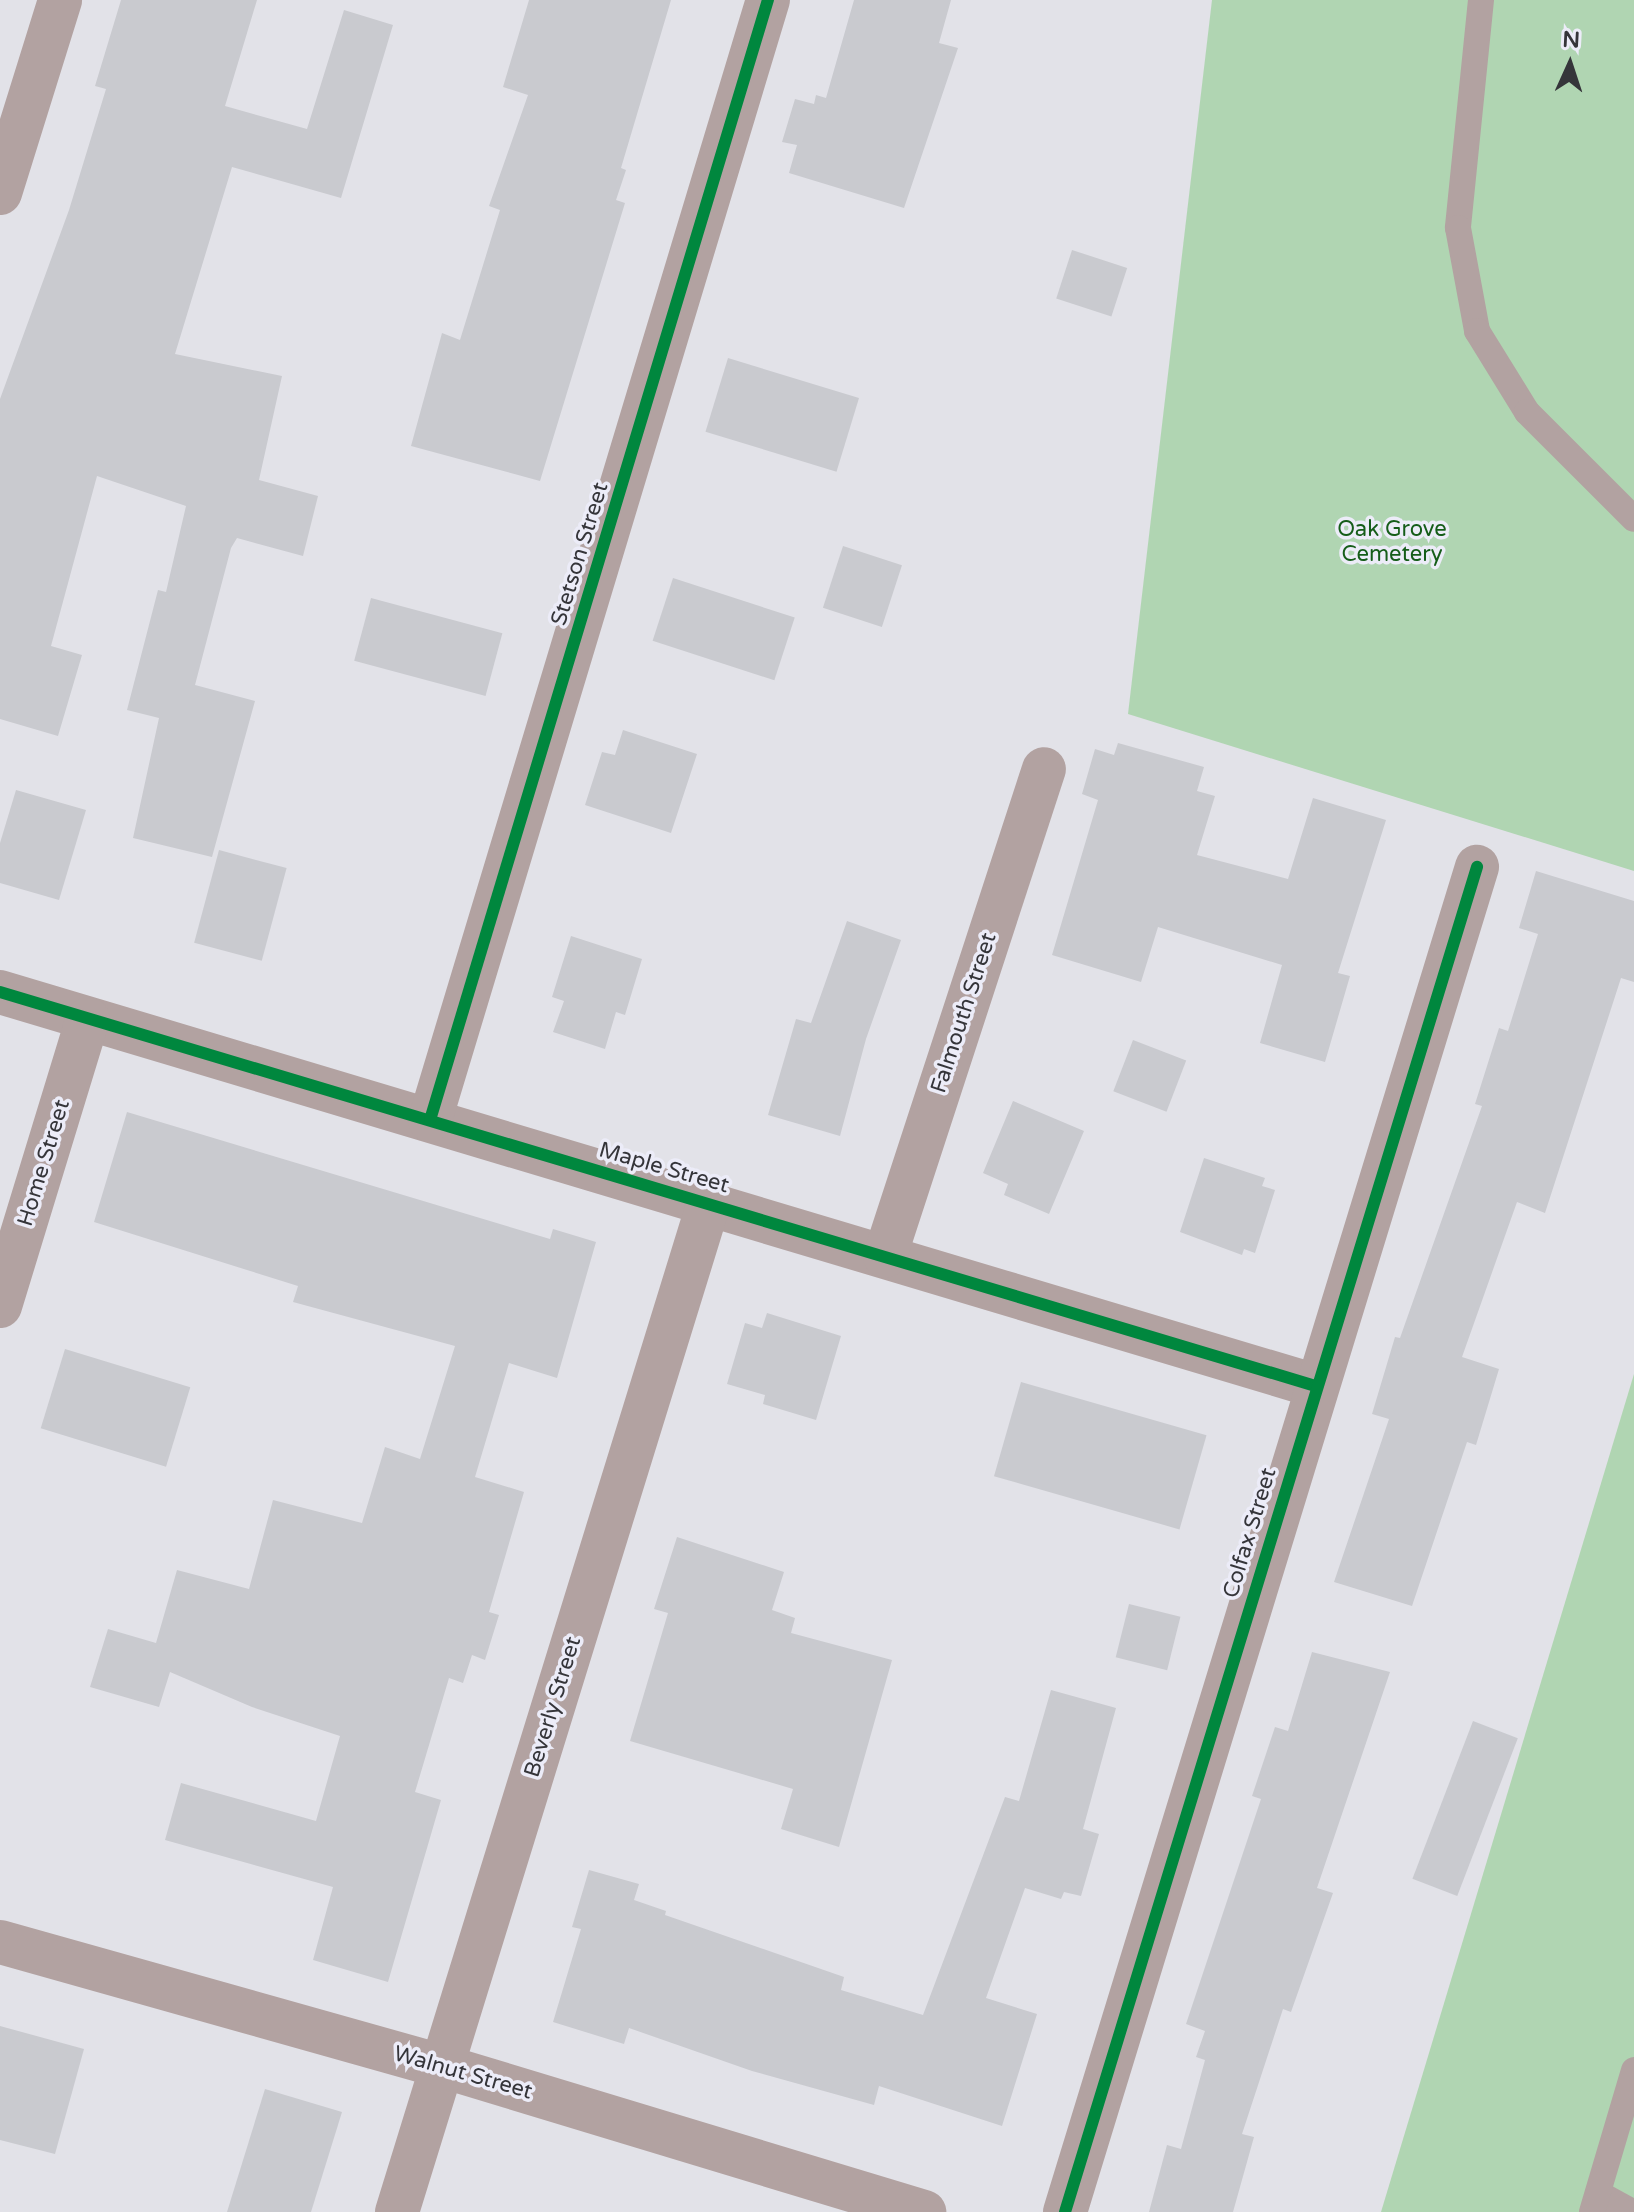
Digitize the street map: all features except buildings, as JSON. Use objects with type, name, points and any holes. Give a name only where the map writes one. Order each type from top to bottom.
[{"type":"street","points":[[0,193],[60,0]]},
{"type":"street","name":"Stetson Street","points":[[430,1120],[768,0]]},
{"type":"street","name":"Falmouth Street","points":[[885,1256],[1044,769]]},
{"type":"street","name":"Colfax Street","points":[[1065,2212],[1477,867]]},
{"type":"street","name":"Maple Street","points":[[0,992],[1316,1386]]},
{"type":"street","name":"Home Street","points":[[0,1306],[88,1019]]},
{"type":"street","name":"Beverly Street","points":[[397,2212],[709,1202]]},
{"type":"street","name":"Walnut Street","points":[[0,1942],[442,2066],[924,2212]]},
{"type":"lane","points":[[1481,0],[1458,228],[1477,331],[1527,412],[1634,519]]},
{"type":"lane","points":[[1632,2212],[1595,2203],[1634,2070]]},
{"type":"green space","name":"Oak Grove Cemetery","points":[[1212,0],[1634,0],[1634,871],[1128,714]]},
{"type":"green space","points":[[1634,1374],[1634,2212],[1381,2212]]},
{"type":"cycle path","points":[[430,1120],[768,0]]},
{"type":"cycle path","points":[[1065,2212],[1477,867]]},
{"type":"cycle path","points":[[0,992],[1316,1386]]}]
